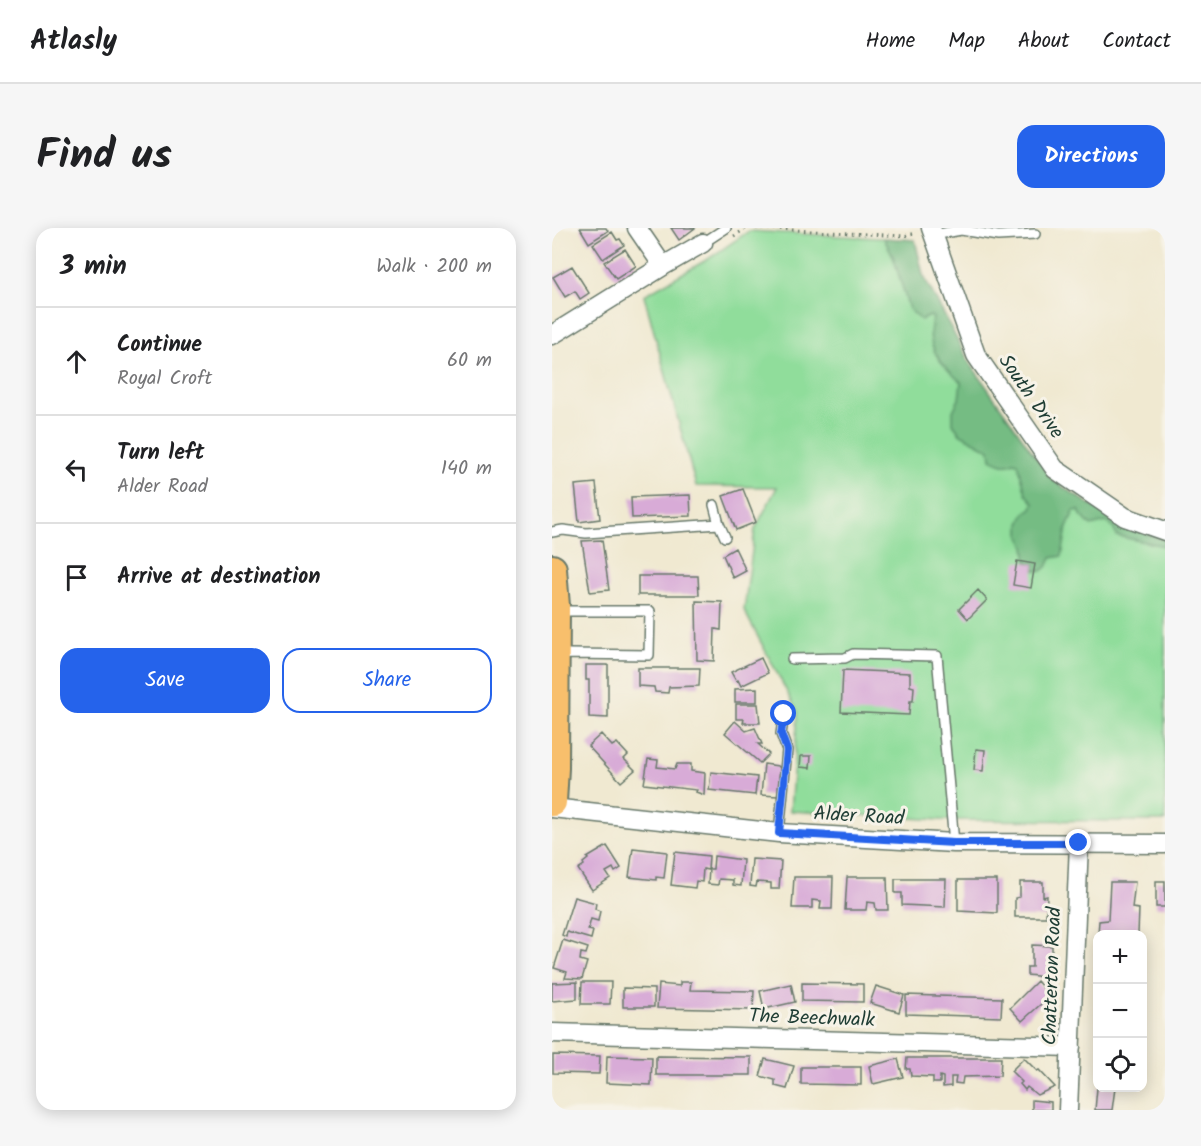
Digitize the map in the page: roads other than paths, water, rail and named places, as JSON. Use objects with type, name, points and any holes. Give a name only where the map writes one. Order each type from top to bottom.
[{"type":"highway","points":[[552,569],[555,606],[552,802]]},
{"type":"street","points":[[637,228],[663,266]]},
{"type":"street","name":"South Drive","points":[[932,231],[976,355],[1055,469],[1125,517],[1165,531]]},
{"type":"street","points":[[552,335],[703,243]]},
{"type":"street","name":"Alder Road","points":[[552,808],[779,833],[954,843],[1165,844]]},
{"type":"street","name":"Chatterton Road","points":[[1068,1110],[1079,843]]},
{"type":"street","name":"The Beechwalk","points":[[552,1033],[1071,1047]]},
{"type":"lane","points":[[703,243],[726,228]]},
{"type":"lane","points":[[932,231],[961,230],[998,236],[1035,234]]},
{"type":"lane","points":[[714,505],[718,524],[725,537]]},
{"type":"lane","points":[[552,532],[563,530],[586,533],[718,524]]},
{"type":"lane","points":[[553,671],[568,654],[649,655],[650,611],[566,611],[555,606]]},
{"type":"lane","points":[[792,658],[845,657],[853,654],[937,656],[954,843]]},
{"type":"lane","points":[[779,833],[787,750],[781,734],[784,714]]}]
